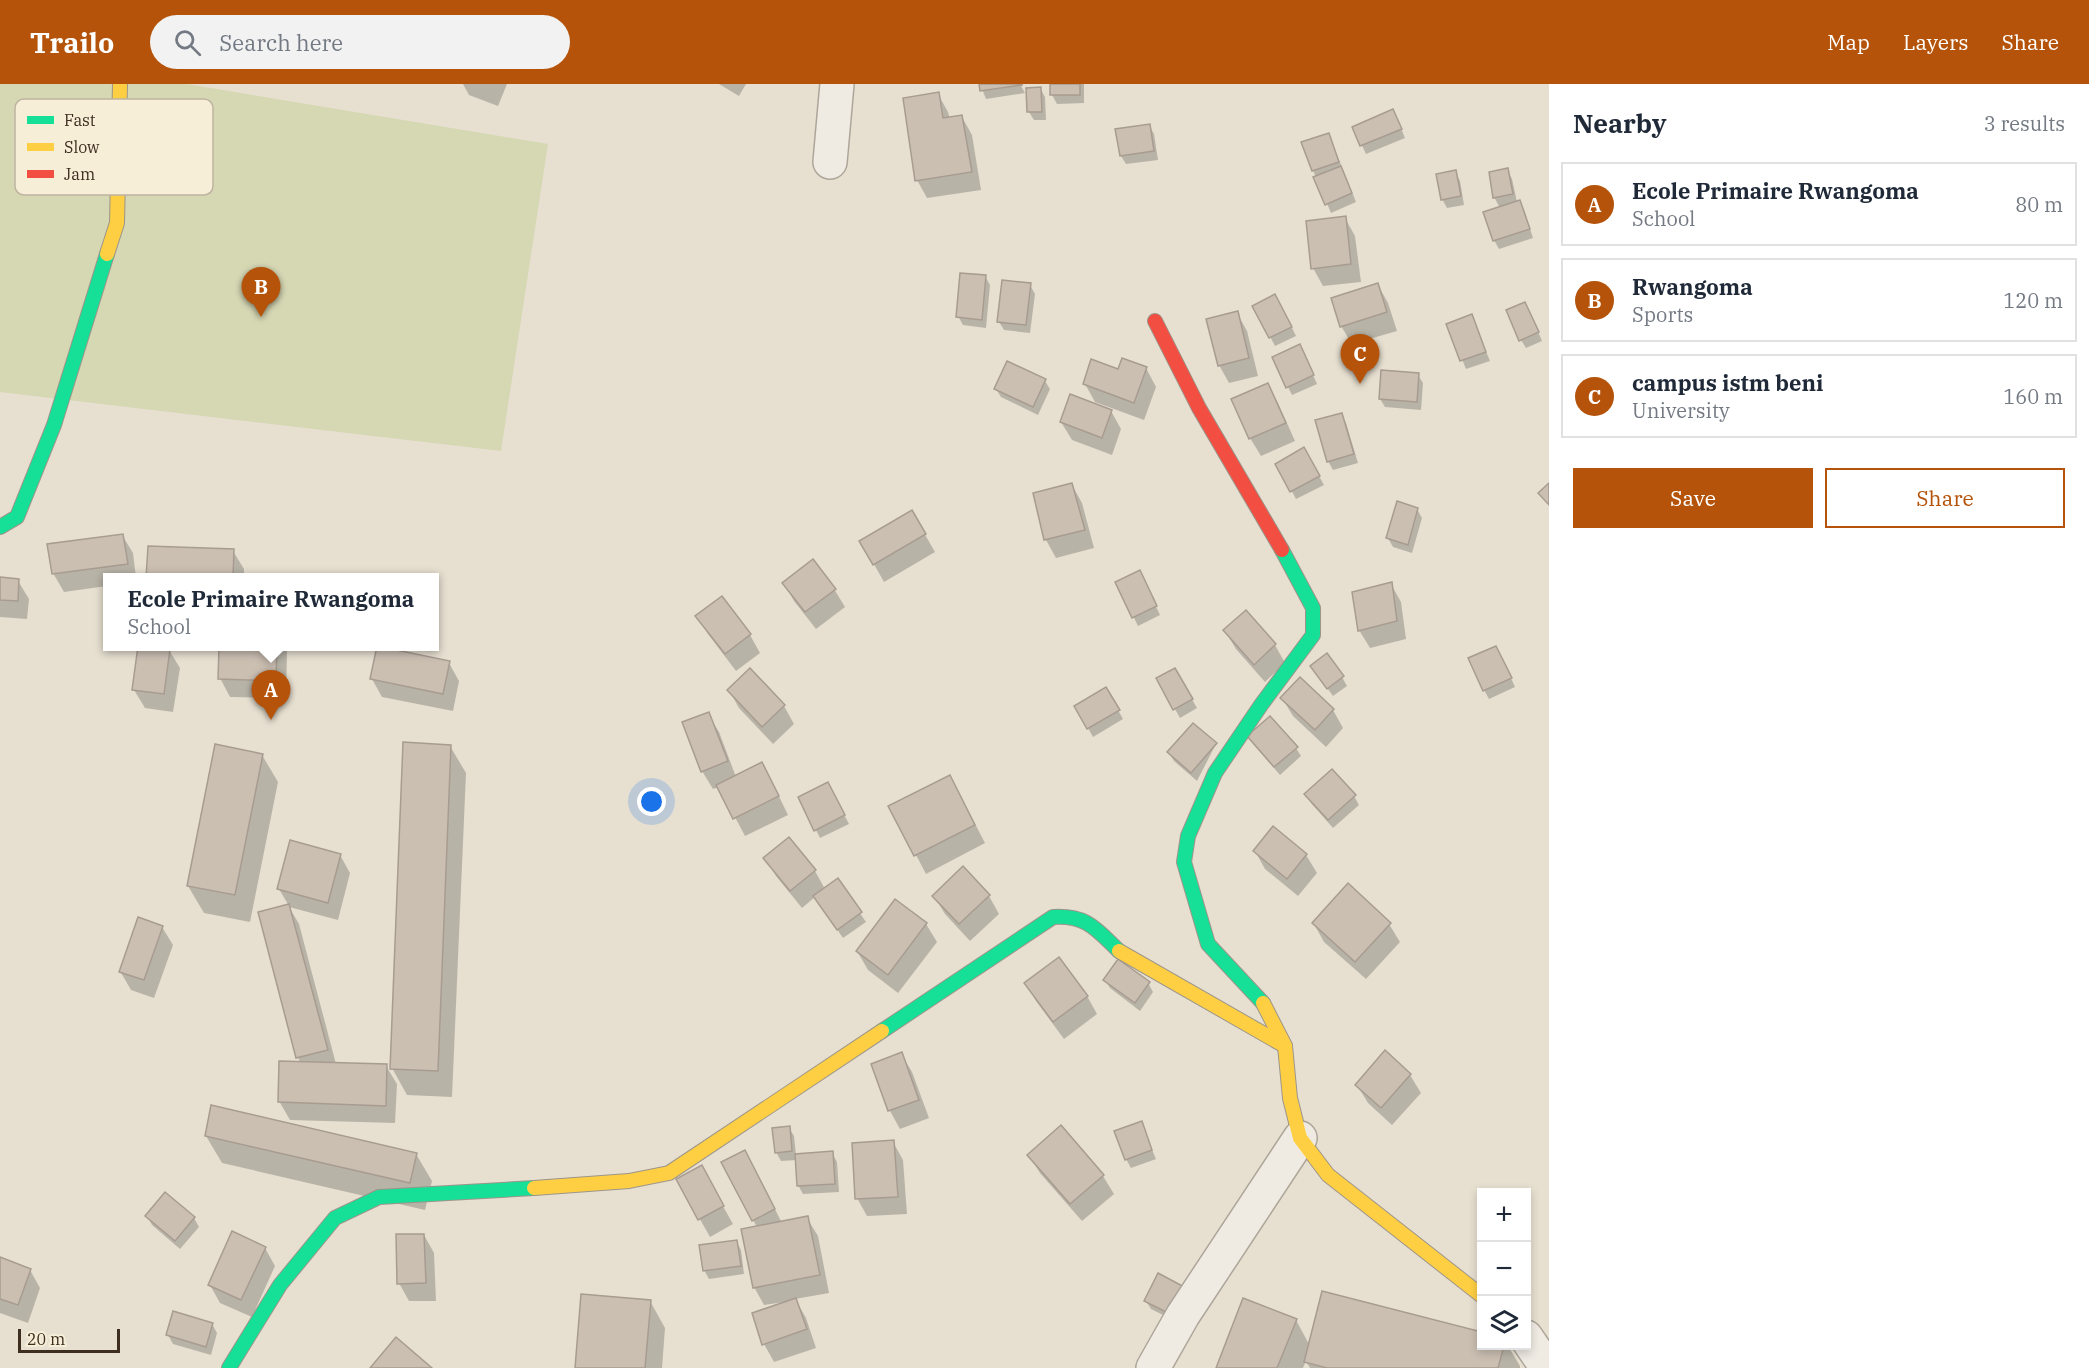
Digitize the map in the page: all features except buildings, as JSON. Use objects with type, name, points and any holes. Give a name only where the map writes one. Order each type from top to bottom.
[{"type":"street","points":[[120,84],[120,99]]},
{"type":"street","points":[[830,162],[837,84]]},
{"type":"street","points":[[0,527],[17,517],[54,425],[117,223],[118,195]]},
{"type":"street","points":[[1155,321],[1199,408],[1294,570],[1313,608],[1313,634],[1215,773],[1188,836],[1184,862],[1208,944],[1267,1007],[1285,1046],[1290,1098],[1300,1138],[1328,1174],[1477,1292]]},
{"type":"street","points":[[229,1368],[280,1285],[336,1218],[379,1197],[473,1193],[629,1180],[669,1173],[1053,917],[1067,916],[1085,920],[1122,953],[1285,1046]]},
{"type":"street","points":[[1153,1368],[1183,1315],[1300,1138]]},
{"type":"street","points":[[1531,1343],[1547,1368]]},
{"type":"green space","points":[[0,84],[187,84],[548,144],[501,451],[0,392]]},
{"type":"traffic: fast","points":[[0,527],[17,517],[54,425],[107,254]]},
{"type":"traffic: fast","points":[[1263,1003],[1208,944],[1184,862],[1188,836],[1215,773],[1261,705],[1313,635],[1313,608],[1282,550]]},
{"type":"traffic: fast","points":[[882,1031],[1053,917],[1083,921],[1097,930],[1119,951]]},
{"type":"traffic: fast","points":[[229,1368],[280,1285],[335,1218],[379,1197],[534,1188]]},
{"type":"traffic: slow","points":[[120,84],[120,99]]},
{"type":"traffic: slow","points":[[107,254],[117,223],[118,195]]},
{"type":"traffic: slow","points":[[1119,951],[1285,1046]]},
{"type":"traffic: slow","points":[[1263,1003],[1285,1046],[1290,1098],[1300,1138],[1328,1175],[1477,1292]]},
{"type":"traffic: slow","points":[[534,1188],[629,1181],[669,1173],[882,1031]]},
{"type":"traffic: jam","points":[[1155,321],[1199,408],[1282,550]]},
{"type":"place","name":"Rwangoma","points":[[261,317]]},
{"type":"place","name":"campus istm beni","points":[[1360,384]]},
{"type":"place","name":"Ecole Primaire Rwangoma","points":[[271,720]]}]
